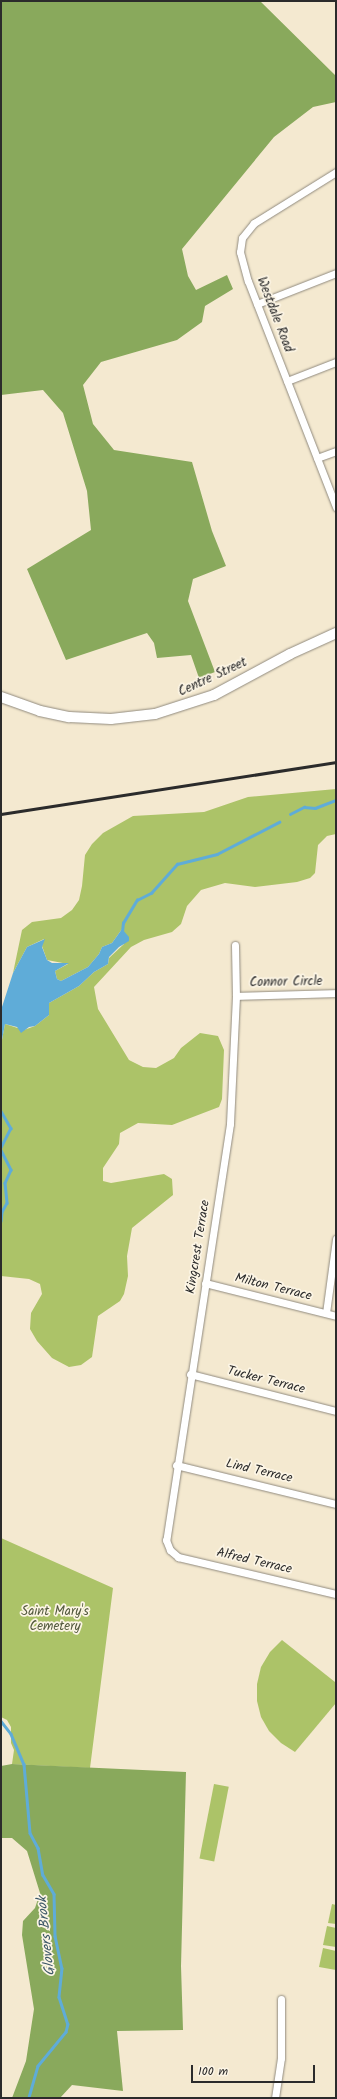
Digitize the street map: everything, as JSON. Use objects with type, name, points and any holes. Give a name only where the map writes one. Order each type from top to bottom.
[{"type":"main road","name":"Centre Street","points":[[1,697],[40,711],[74,717],[110,719],[155,714],[214,695],[295,652],[336,633]]},
{"type":"street","name":"Westdale Road","points":[[336,172],[257,220],[244,234],[240,257],[336,507]]},
{"type":"street","points":[[257,304],[336,273]]},
{"type":"street","points":[[287,381],[336,362]]},
{"type":"street","points":[[317,458],[336,451]]},
{"type":"street","name":"Kingcrest Terrace","points":[[170,1550],[166,1540],[167,1525],[230,1124],[236,996],[235,946]]},
{"type":"street","name":"Connor Circle","points":[[236,996],[336,992]]},
{"type":"street","points":[[326,1313],[336,1240]]},
{"type":"street","name":"Milton Terrace","points":[[205,1283],[336,1316]]},
{"type":"street","name":"Tucker Terrace","points":[[190,1374],[336,1411]]},
{"type":"street","name":"Lind Terrace","points":[[176,1465],[336,1504]]},
{"type":"street","name":"Alfred Terrace","points":[[170,1550],[178,1557],[336,1594]]},
{"type":"street","points":[[275,2098],[281,2058],[281,1999]]},
{"type":"green space","points":[[1,1],[260,1],[336,76],[336,102],[313,107],[274,137],[182,249],[188,276],[196,290],[227,275],[233,289],[205,306],[202,322],[177,340],[101,362],[83,385],[93,424],[114,450],[192,462],[212,531],[226,566],[193,579],[188,601],[215,672],[199,678],[191,655],[157,658],[154,643],[147,633],[66,660],[27,569],[91,530],[87,491],[63,413],[43,390],[1,395]]},
{"type":"green space","points":[[336,789],[336,834],[327,836],[318,845],[315,873],[310,878],[297,882],[255,887],[225,883],[201,890],[187,906],[181,924],[172,932],[144,940],[131,947],[94,987],[98,1009],[129,1060],[143,1067],[156,1068],[174,1058],[181,1048],[200,1033],[218,1036],[224,1050],[222,1099],[219,1107],[172,1125],[138,1123],[120,1133],[119,1144],[103,1168],[103,1181],[111,1183],[164,1174],[172,1179],[173,1195],[132,1228],[127,1256],[128,1276],[124,1294],[120,1301],[98,1316],[92,1357],[81,1365],[69,1367],[52,1358],[37,1341],[30,1329],[31,1313],[42,1294],[40,1284],[29,1279],[1,1276],[1,1045],[5,1024],[24,1030],[35,1026],[49,1015],[49,1003],[79,986],[94,972],[108,964],[109,958],[124,944],[122,929],[112,943],[102,947],[99,954],[88,967],[61,981],[57,979],[55,971],[68,964],[47,960],[42,946],[44,939],[27,947],[13,973],[22,930],[32,922],[61,918],[72,910],[79,900],[85,855],[92,844],[103,833],[133,816],[204,812],[248,797]]},
{"type":"green space","name":"Saint Mary's Cemetery","points":[[1,1538],[113,1588],[90,1768],[12,1764],[14,1750],[11,1743],[11,1727],[7,1720],[1,1717]]},
{"type":"green space","points":[[282,1640],[335,1682],[336,1703],[295,1752],[281,1743],[269,1731],[261,1717],[257,1701],[257,1684],[261,1667],[270,1652]]},
{"type":"green space","points":[[12,1764],[186,1772],[181,1966],[183,2030],[117,2031],[123,2091],[72,2085],[60,2098],[12,2098],[26,2061],[34,2009],[22,1935],[23,1921],[35,1908],[40,1893],[27,1851],[12,1838],[1,1838],[1,1766]]},
{"type":"green space","points":[[214,1784],[229,1787],[214,1861],[199,1859]]},
{"type":"green space","points":[[332,1904],[336,1905],[336,1924],[328,1923]]},
{"type":"green space","points":[[327,1926],[336,1928],[336,1947],[323,1945]]},
{"type":"green space","points":[[323,1948],[336,1951],[336,1970],[319,1967]]},
{"type":"water","points":[[122,929],[129,937],[129,941],[119,947],[109,957],[108,964],[94,972],[79,986],[49,1003],[49,1015],[35,1026],[29,1027],[21,1033],[17,1027],[5,1024],[1,1045],[1,1010],[13,973],[27,947],[45,939],[42,947],[47,960],[52,963],[69,963],[55,971],[57,979],[61,981],[88,967],[99,954],[102,947],[112,943]]},
{"type":"waterway","points":[[290,814],[304,807],[315,808],[336,800]]},
{"type":"waterway","points":[[122,932],[123,923],[137,900],[151,893],[177,864],[217,854],[279,822]]},
{"type":"waterway","points":[[1,1111],[11,1128],[1,1148]]},
{"type":"waterway","points":[[1,1150],[11,1170],[5,1183],[7,1203],[2,1212],[1,1221]]},
{"type":"waterway","name":"Glovers Brook","points":[[1,1721],[11,1734],[24,1764],[30,1833],[38,1848],[43,1875],[54,1894],[55,1936],[62,1968],[59,1997],[68,2024],[66,2032],[38,2066],[29,2098]]},
{"type":"railway","points":[[1,814],[336,762]]}]
